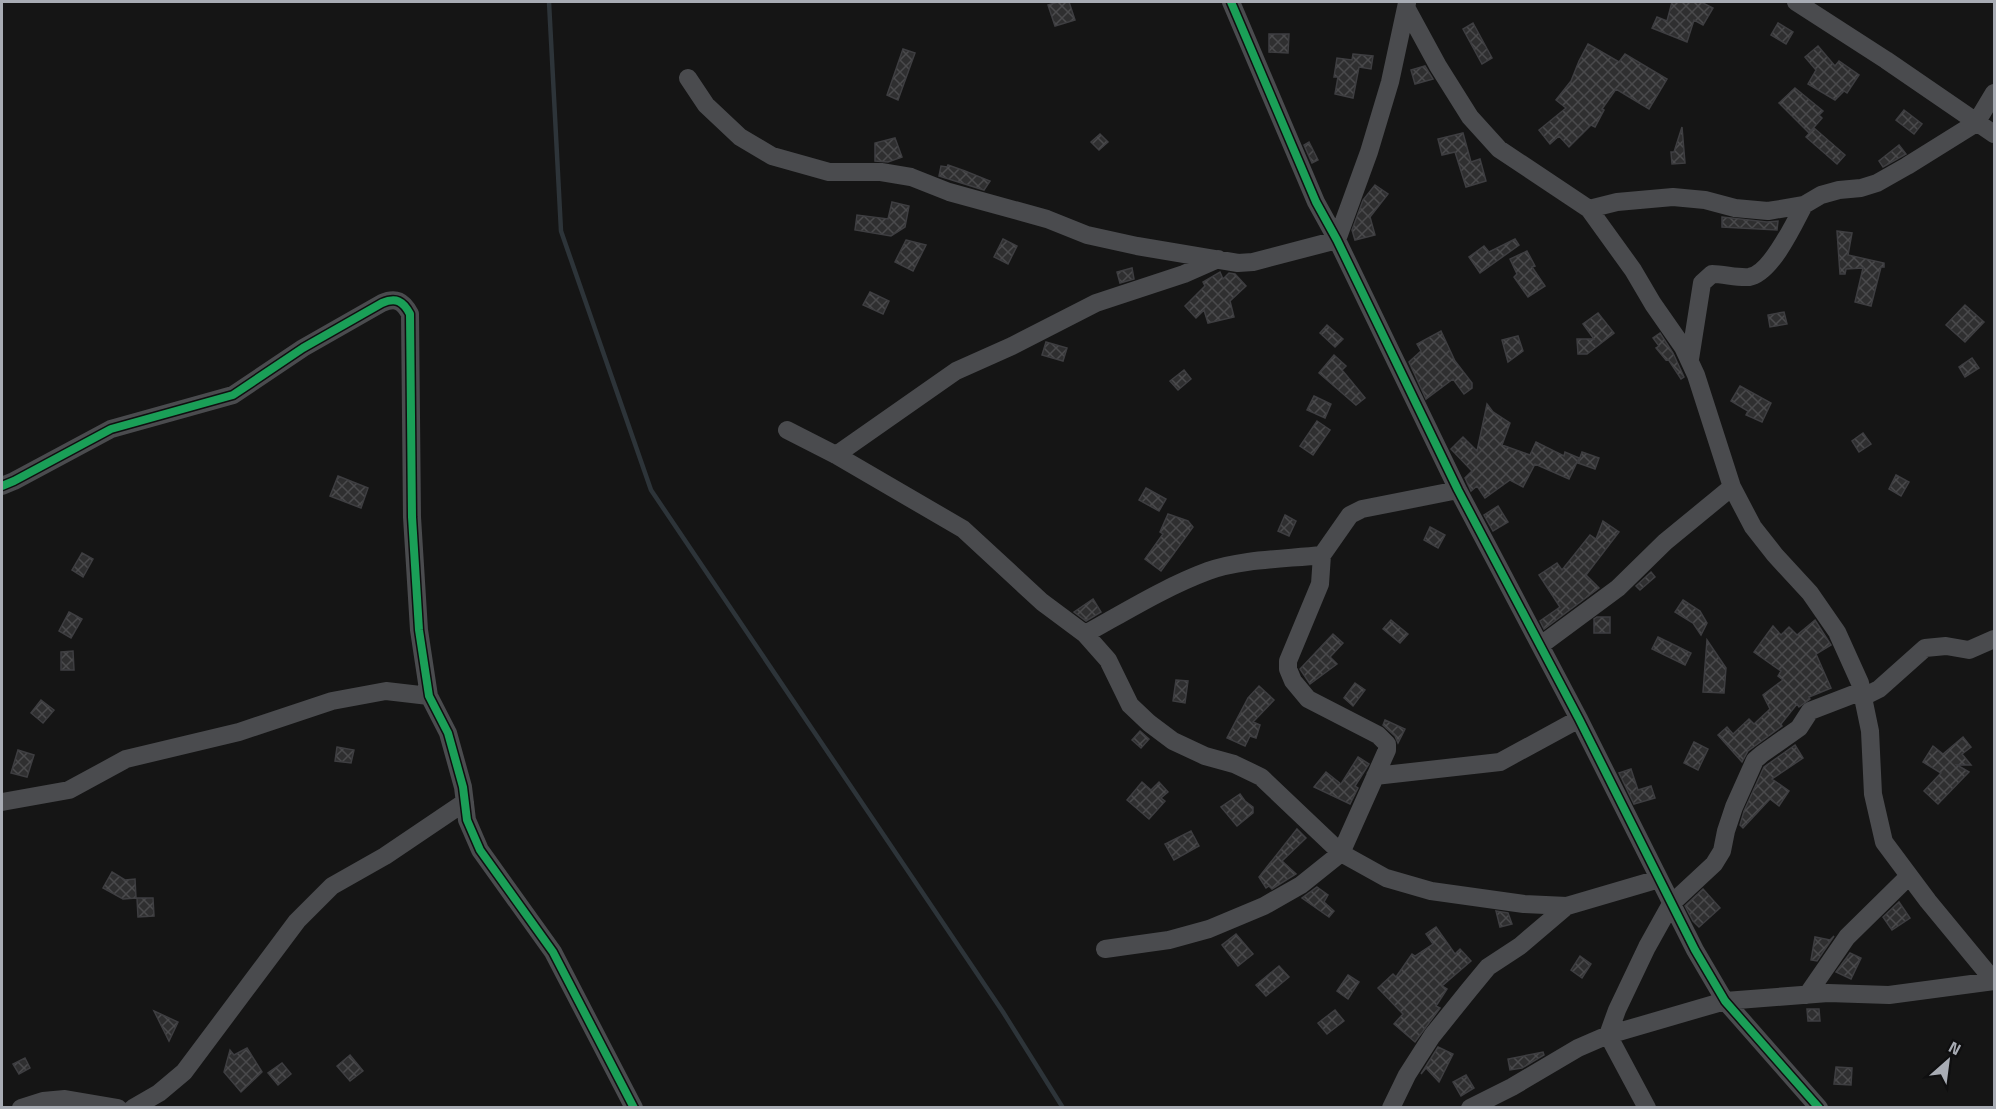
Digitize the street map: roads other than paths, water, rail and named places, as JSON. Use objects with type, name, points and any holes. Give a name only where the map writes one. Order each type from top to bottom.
[{"type":"street","points":[[1231,2],[1316,202],[1337,240],[1458,490],[1541,645],[1695,950],[1725,1001],[1819,1107]]},
{"type":"street","points":[[1796,2],[1995,134]]},
{"type":"street","points":[[1337,240],[1369,152],[1390,82],[1407,5]]},
{"type":"street","points":[[1407,5],[1437,66],[1470,117],[1499,149],[1589,209],[1633,270],[1690,359],[1732,488],[1753,527],[1810,593],[1837,632],[1863,694],[1870,731],[1873,794],[1884,842],[1994,981]]},
{"type":"street","points":[[688,78],[706,105],[740,138],[772,156],[829,172],[866,174],[881,172],[911,177],[949,192],[1047,219],[1087,234],[1137,246],[1238,263],[1253,262],[1337,240]]},
{"type":"street","points":[[1589,209],[1617,202],[1673,197],[1705,200],[1735,208],[1768,211],[1804,205],[1821,195],[1877,183],[1976,123],[1995,93]]},
{"type":"street","points":[[1690,359],[1702,284],[1712,274],[1747,277],[1757,275],[1784,242],[1804,205]]},
{"type":"street","points":[[836,455],[956,371],[1012,346],[1096,303],[1184,274],[1218,260]]},
{"type":"street","points":[[2,486],[111,429],[233,394],[303,348],[382,303],[388,300],[398,300],[405,304],[410,314],[412,517],[419,630],[429,696],[448,733],[464,787],[467,820],[480,850],[553,952],[634,1107]]},
{"type":"street","points":[[787,430],[836,455],[963,529],[1042,602],[1084,634],[1108,660],[1130,705],[1149,723],[1173,741],[1204,756],[1234,764],[1261,777],[1341,853],[1386,878],[1431,891],[1524,904],[1567,906],[1659,879]]},
{"type":"street","points":[[1541,645],[1618,588],[1665,542],[1732,488]]},
{"type":"street","points":[[1105,949],[1169,940],[1209,929],[1264,906],[1301,885],[1341,853],[1387,750],[1387,744],[1378,735],[1308,699],[1293,681],[1288,669],[1288,661],[1320,584],[1322,555],[1350,515],[1362,509],[1458,490]]},
{"type":"street","points":[[1084,634],[1166,590],[1209,571],[1238,564],[1322,555]]},
{"type":"street","points":[[1647,1107],[1608,1035],[1617,1010],[1647,947],[1671,904],[1714,864],[1722,852],[1734,807],[1755,760],[1799,728],[1810,711],[1879,689],[1925,648],[1946,646],[1969,650],[1995,639]]},
{"type":"street","points":[[2,802],[69,790],[95,778],[126,759],[239,732],[332,701],[386,691],[429,696]]},
{"type":"street","points":[[1375,776],[1500,762],[1579,719]]},
{"type":"street","points":[[139,1107],[184,1072],[297,921],[332,886],[386,856],[465,802]]},
{"type":"street","points":[[1807,994],[1847,937],[1909,876]]},
{"type":"street","points":[[1391,1107],[1407,1075],[1432,1036],[1488,968],[1520,946],[1567,906]]},
{"type":"street","points":[[1470,1107],[1512,1087],[1578,1048],[1608,1035],[1725,1001],[1828,993],[1889,996],[1994,981]]},
{"type":"street","points":[[21,1107],[43,1101],[65,1099],[118,1107]]},
{"type":"waterway","points":[[549,2],[561,231],[651,490],[1003,1012],[1063,1108]]}]
